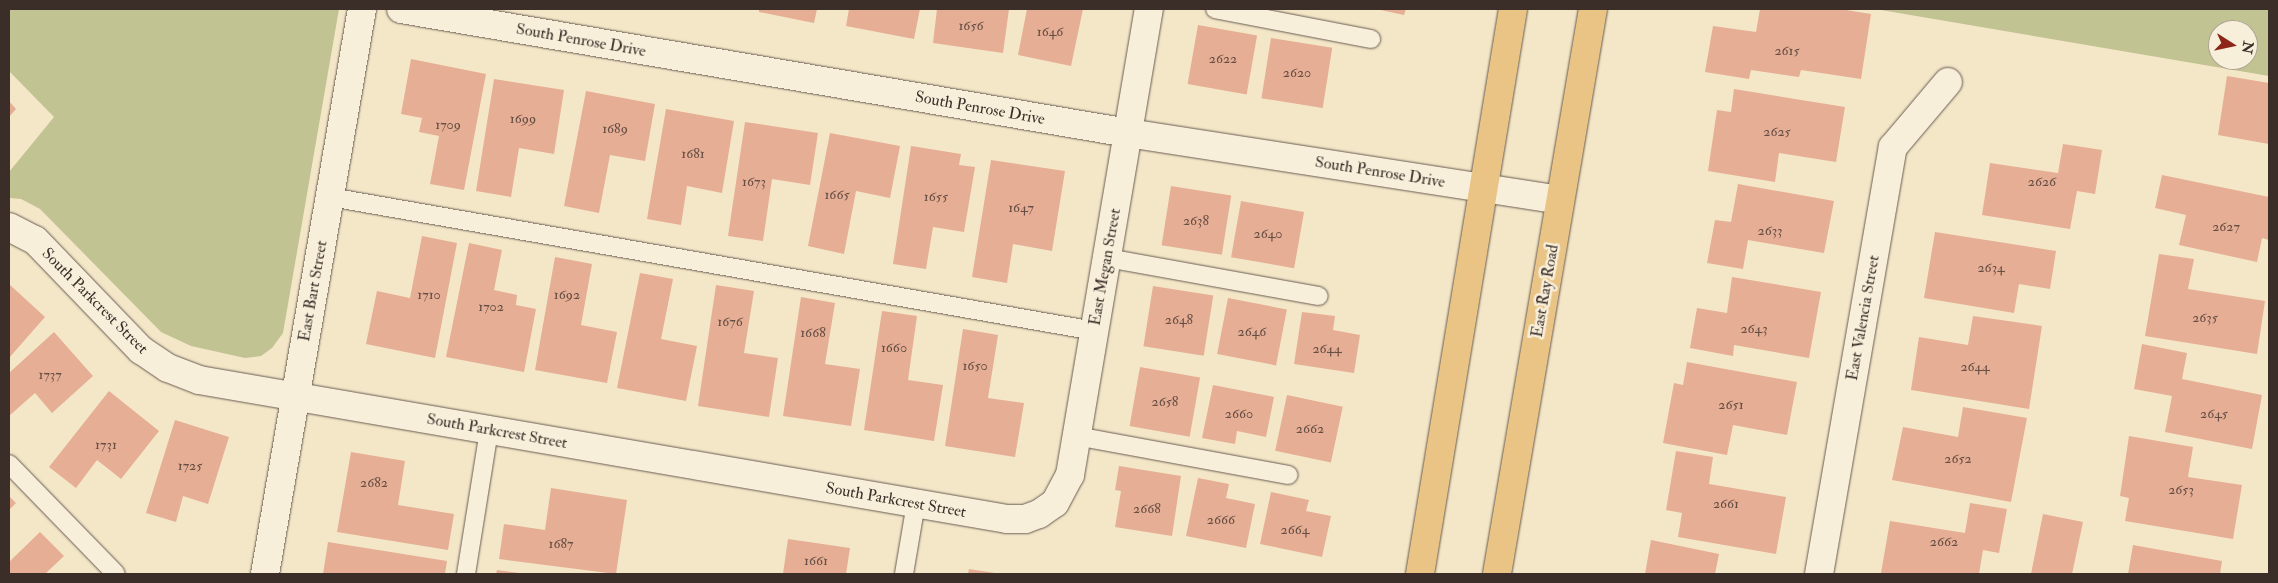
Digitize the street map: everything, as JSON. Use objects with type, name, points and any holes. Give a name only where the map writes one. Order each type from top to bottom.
[{"type":"main road","points":[[1420,574],[1513,9]]},
{"type":"main road","name":"East Ray Road","points":[[1497,574],[1593,9]]},
{"type":"street","name":"East Bart Street","points":[[265,574],[362,9]]},
{"type":"street","name":"South Penrose Drive","points":[[401,9],[1128,134],[1560,200]]},
{"type":"street","name":"East Megan Street","points":[[1039,514],[1055,503],[1066,487],[1095,331],[1149,9]]},
{"type":"street","name":"East Valencia Street","points":[[1819,574],[1892,147],[1948,82]]},
{"type":"street","name":"South Parkcrest Street","points":[[9,227],[35,240],[134,344],[158,362],[199,380],[1007,519],[1039,514]]},
{"type":"lane","points":[[1215,9],[1371,38]]},
{"type":"lane","points":[[330,196],[1095,331]]},
{"type":"lane","points":[[1107,258],[1319,296]]},
{"type":"lane","points":[[466,574],[489,430]]},
{"type":"lane","points":[[1076,436],[1288,475]]},
{"type":"lane","points":[[9,464],[116,574]]},
{"type":"lane","points":[[904,574],[916,503]]},
{"type":"green space","points":[[9,9],[339,9],[283,333],[272,348],[261,356],[245,358],[191,346],[161,332],[40,209],[21,199],[9,198],[9,172],[54,117],[9,71]]},
{"type":"green space","points":[[1875,9],[2269,9],[2269,76],[2234,70],[2258,70],[2258,20],[2208,20],[2208,66]]},
{"type":"building","points":[[759,9],[817,9],[814,23],[759,12]]},
{"type":"building","points":[[849,9],[920,9],[914,39],[846,26]]},
{"type":"building","points":[[937,9],[1009,9],[1003,53],[933,43]]},
{"type":"building","points":[[1027,9],[1083,9],[1071,66],[1018,55]]},
{"type":"building","points":[[1376,9],[1406,9],[1404,15]]},
{"type":"building","points":[[1760,9],[1840,9],[1871,14],[1861,79],[1801,70],[1799,77],[1751,70],[1749,79],[1705,72],[1713,26],[1756,32]]},
{"type":"building","points":[[1198,25],[1257,35],[1247,95],[1188,84]]},
{"type":"building","points":[[1271,38],[1332,48],[1323,108],[1261,98]]},
{"type":"building","points":[[411,59],[486,74],[464,190],[430,184],[439,136],[419,132],[422,118],[401,114]]},
{"type":"building","points":[[2227,76],[2269,83],[2269,144],[2218,135]]},
{"type":"building","points":[[494,79],[564,90],[554,154],[519,148],[511,197],[476,191]]},
{"type":"building","points":[[1734,89],[1845,107],[1836,162],[1779,153],[1775,182],[1708,171],[1717,110],[1731,112]]},
{"type":"building","points":[[586,91],[655,104],[645,161],[610,155],[599,213],[564,206]]},
{"type":"building","points":[[9,101],[16,109],[9,117]]},
{"type":"building","points":[[666,109],[734,121],[722,193],[687,186],[681,225],[647,219]]},
{"type":"building","points":[[745,122],[818,133],[810,185],[772,179],[763,241],[728,236]]},
{"type":"building","points":[[830,133],[900,146],[890,198],[856,191],[844,254],[808,246]]},
{"type":"building","points":[[2063,144],[2102,150],[2095,194],[2077,191],[2070,229],[1982,215],[1990,163],[2058,173]]},
{"type":"building","points":[[911,146],[961,154],[959,165],[975,167],[964,232],[933,227],[926,269],[893,264]]},
{"type":"building","points":[[991,160],[1065,171],[1052,251],[1013,244],[1007,283],[972,277]]},
{"type":"building","points":[[2162,175],[2269,197],[2269,240],[2262,238],[2257,262],[2179,245],[2186,215],[2155,208]]},
{"type":"building","points":[[1738,184],[1834,201],[1824,253],[1748,240],[1743,269],[1707,263],[1715,220],[1731,222]]},
{"type":"building","points":[[1171,186],[1231,196],[1222,255],[1162,245]]},
{"type":"building","points":[[1241,201],[1304,212],[1294,268],[1231,257]]},
{"type":"building","points":[[1935,232],[2056,251],[2050,289],[2019,284],[2014,313],[1924,298]]},
{"type":"building","points":[[422,236],[457,243],[435,358],[366,344],[377,291],[410,298]]},
{"type":"building","points":[[469,243],[502,250],[494,290],[517,295],[516,305],[536,309],[524,372],[446,357]]},
{"type":"building","points":[[2159,254],[2194,259],[2188,289],[2265,301],[2257,354],[2145,336]]},
{"type":"building","points":[[555,257],[592,264],[581,325],[617,332],[607,383],[535,370]]},
{"type":"building","points":[[640,273],[673,279],[661,339],[697,346],[686,401],[617,388]]},
{"type":"building","points":[[1732,277],[1821,292],[1809,358],[1734,345],[1733,356],[1690,348],[1697,308],[1727,313]]},
{"type":"building","points":[[9,284],[45,317],[9,358]]},
{"type":"building","points":[[716,285],[754,291],[744,353],[778,358],[769,417],[698,406]]},
{"type":"building","points":[[1153,286],[1213,296],[1204,356],[1143,346]]},
{"type":"building","points":[[801,297],[835,303],[825,364],[860,369],[851,426],[783,416]]},
{"type":"building","points":[[1228,298],[1287,309],[1276,365],[1217,354]]},
{"type":"building","points":[[882,311],[917,316],[908,380],[943,385],[934,441],[864,430]]},
{"type":"building","points":[[1302,312],[1335,316],[1333,330],[1360,335],[1354,373],[1294,364]]},
{"type":"building","points":[[1973,316],[2042,326],[2029,409],[1911,390],[1919,337],[1968,345]]},
{"type":"building","points":[[963,329],[998,335],[988,398],[1024,403],[1015,457],[945,446]]},
{"type":"building","points":[[54,332],[93,376],[52,413],[35,393],[9,416],[9,373]]},
{"type":"building","points":[[2142,344],[2187,353],[2182,379],[2262,395],[2252,449],[2165,432],[2172,396],[2134,389]]},
{"type":"building","points":[[1687,362],[1797,382],[1787,435],[1733,425],[1727,455],[1663,443],[1674,383],[1683,385]]},
{"type":"building","points":[[1140,367],[1200,378],[1190,437],[1130,426]]},
{"type":"building","points":[[1213,385],[1274,397],[1266,437],[1237,431],[1235,444],[1202,438]]},
{"type":"building","points":[[109,391],[159,431],[121,479],[97,460],[76,488],[49,467]]},
{"type":"building","points":[[1287,395],[1343,407],[1331,463],[1275,451]]},
{"type":"building","points":[[1963,407],[2027,418],[2011,502],[1892,480],[1903,427],[1958,437]]},
{"type":"building","points":[[175,420],[229,437],[208,504],[183,496],[176,522],[146,513]]},
{"type":"building","points":[[2129,436],[2193,447],[2188,477],[2242,485],[2233,539],[2125,521],[2129,498],[2120,496]]},
{"type":"building","points":[[1676,451],[1713,457],[1709,484],[1786,497],[1776,554],[1678,537],[1682,513],[1666,510]]},
{"type":"building","points":[[351,452],[405,461],[398,505],[454,514],[448,550],[337,532]]},
{"type":"building","points":[[1119,466],[1181,476],[1172,536],[1115,527],[1121,491],[1115,490]]},
{"type":"building","points":[[1198,478],[1229,484],[1226,498],[1255,504],[1246,548],[1186,536]]},
{"type":"building","points":[[551,488],[627,500],[616,574],[499,559],[504,524],[545,530]]},
{"type":"building","points":[[1271,492],[1309,500],[1306,511],[1331,516],[1322,557],[1260,544]]},
{"type":"building","points":[[9,496],[16,503],[9,510]]},
{"type":"building","points":[[1970,503],[2007,509],[1999,553],[1983,550],[1979,574],[1881,573],[1890,521],[1965,533]]},
{"type":"building","points":[[2043,514],[2083,522],[2072,574],[2031,574]]},
{"type":"building","points":[[40,532],[64,556],[45,574],[9,574],[9,562]]},
{"type":"building","points":[[788,539],[850,548],[846,574],[783,574]]},
{"type":"building","points":[[1651,540],[1719,554],[1715,574],[1645,574]]},
{"type":"building","points":[[328,542],[447,561],[445,574],[323,574]]},
{"type":"building","points":[[2133,545],[2222,561],[2220,574],[2128,574]]},
{"type":"building","points":[[969,569],[995,573],[995,574],[968,574]]},
{"type":"building","points":[[497,570],[519,573],[496,574]]}]
